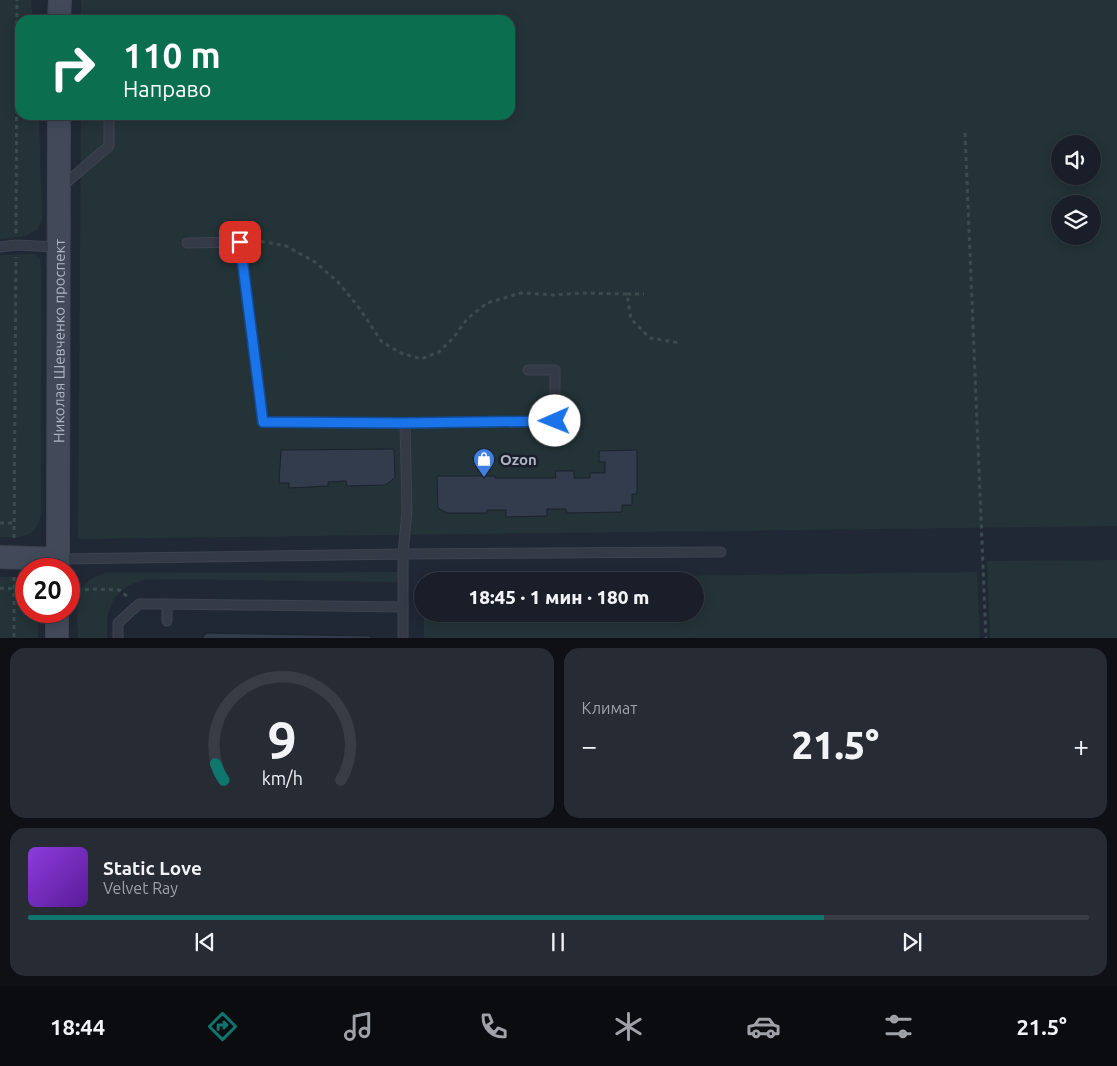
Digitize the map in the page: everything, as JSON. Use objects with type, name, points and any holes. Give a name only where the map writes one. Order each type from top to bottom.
[{"type":"main road","points":[[60,0],[60,15]]},
{"type":"main road","name":"Николая Шевченко проспект","points":[[58,558],[59,120]]},
{"type":"main road","points":[[57,623],[57,638]]},
{"type":"lane","points":[[59,189],[109,146],[110,120]]},
{"type":"lane","points":[[187,242],[240,242],[263,422],[555,421],[555,370],[528,370]]},
{"type":"lane","points":[[0,247],[16,245],[58,247]]},
{"type":"lane","points":[[403,638],[403,554],[407,511],[405,423]]},
{"type":"lane","points":[[80,563],[403,554],[721,552]]},
{"type":"lane","points":[[118,638],[118,623],[139,604],[403,607]]},
{"type":"lane","points":[[166,621],[167,604]]},
{"type":"path","points":[[16,0],[16,15]]},
{"type":"path","points":[[14,638],[13,588],[7,557],[14,524],[16,120]]},
{"type":"path","points":[[965,133],[986,638]]},
{"type":"path","points":[[240,242],[259,241],[286,246],[315,262],[338,282],[357,305],[382,342],[401,354],[421,359],[438,352],[454,337],[467,319],[487,302],[521,293],[552,295],[581,293],[644,294]]},
{"type":"path","points":[[627,294],[631,320],[650,338],[680,343]]},
{"type":"path","points":[[0,523],[14,524]]},
{"type":"path","points":[[0,588],[13,588]]},
{"type":"path","points":[[80,590],[119,590],[139,604]]},
{"type":"shaded area","points":[[0,0],[31,0],[32,15],[15,15],[15,120],[39,120],[42,219],[38,229],[25,236],[0,239]]},
{"type":"shaded area","points":[[81,0],[1117,0],[1117,526],[78,539],[81,120],[515,120],[515,15],[81,15]]},
{"type":"shaded area","points":[[35,254],[40,260],[41,268],[41,513],[37,526],[32,532],[19,537],[0,537],[0,255]]},
{"type":"shaded area","points":[[1117,560],[1117,638],[990,638],[987,561]]},
{"type":"shaded area","points":[[399,572],[397,582],[145,579],[128,586],[114,598],[107,617],[107,638],[78,638],[80,593],[84,585],[105,573]]},
{"type":"shaded area","points":[[977,572],[980,638],[424,638],[424,622],[704,622],[704,575]]},
{"type":"shaded area","points":[[0,577],[15,577],[15,623],[38,623],[38,638],[0,638]]},
{"type":"building","points":[[394,449],[395,477],[385,485],[347,486],[346,481],[328,482],[328,486],[289,488],[289,483],[279,483],[281,450]]},
{"type":"building","points":[[637,450],[637,494],[632,494],[632,505],[622,505],[622,512],[567,513],[566,509],[547,509],[547,516],[506,517],[506,510],[487,510],[487,513],[447,513],[438,508],[437,476],[556,478],[555,471],[574,471],[574,478],[590,478],[590,473],[605,473],[605,462],[599,462],[599,451]]},
{"type":"building","points":[[206,633],[370,636],[371,638],[203,638]]},
{"type":"place","name":"Ozon","points":[[484,478]]},
{"type":"route","points":[[240,242],[263,422],[555,421]]}]
